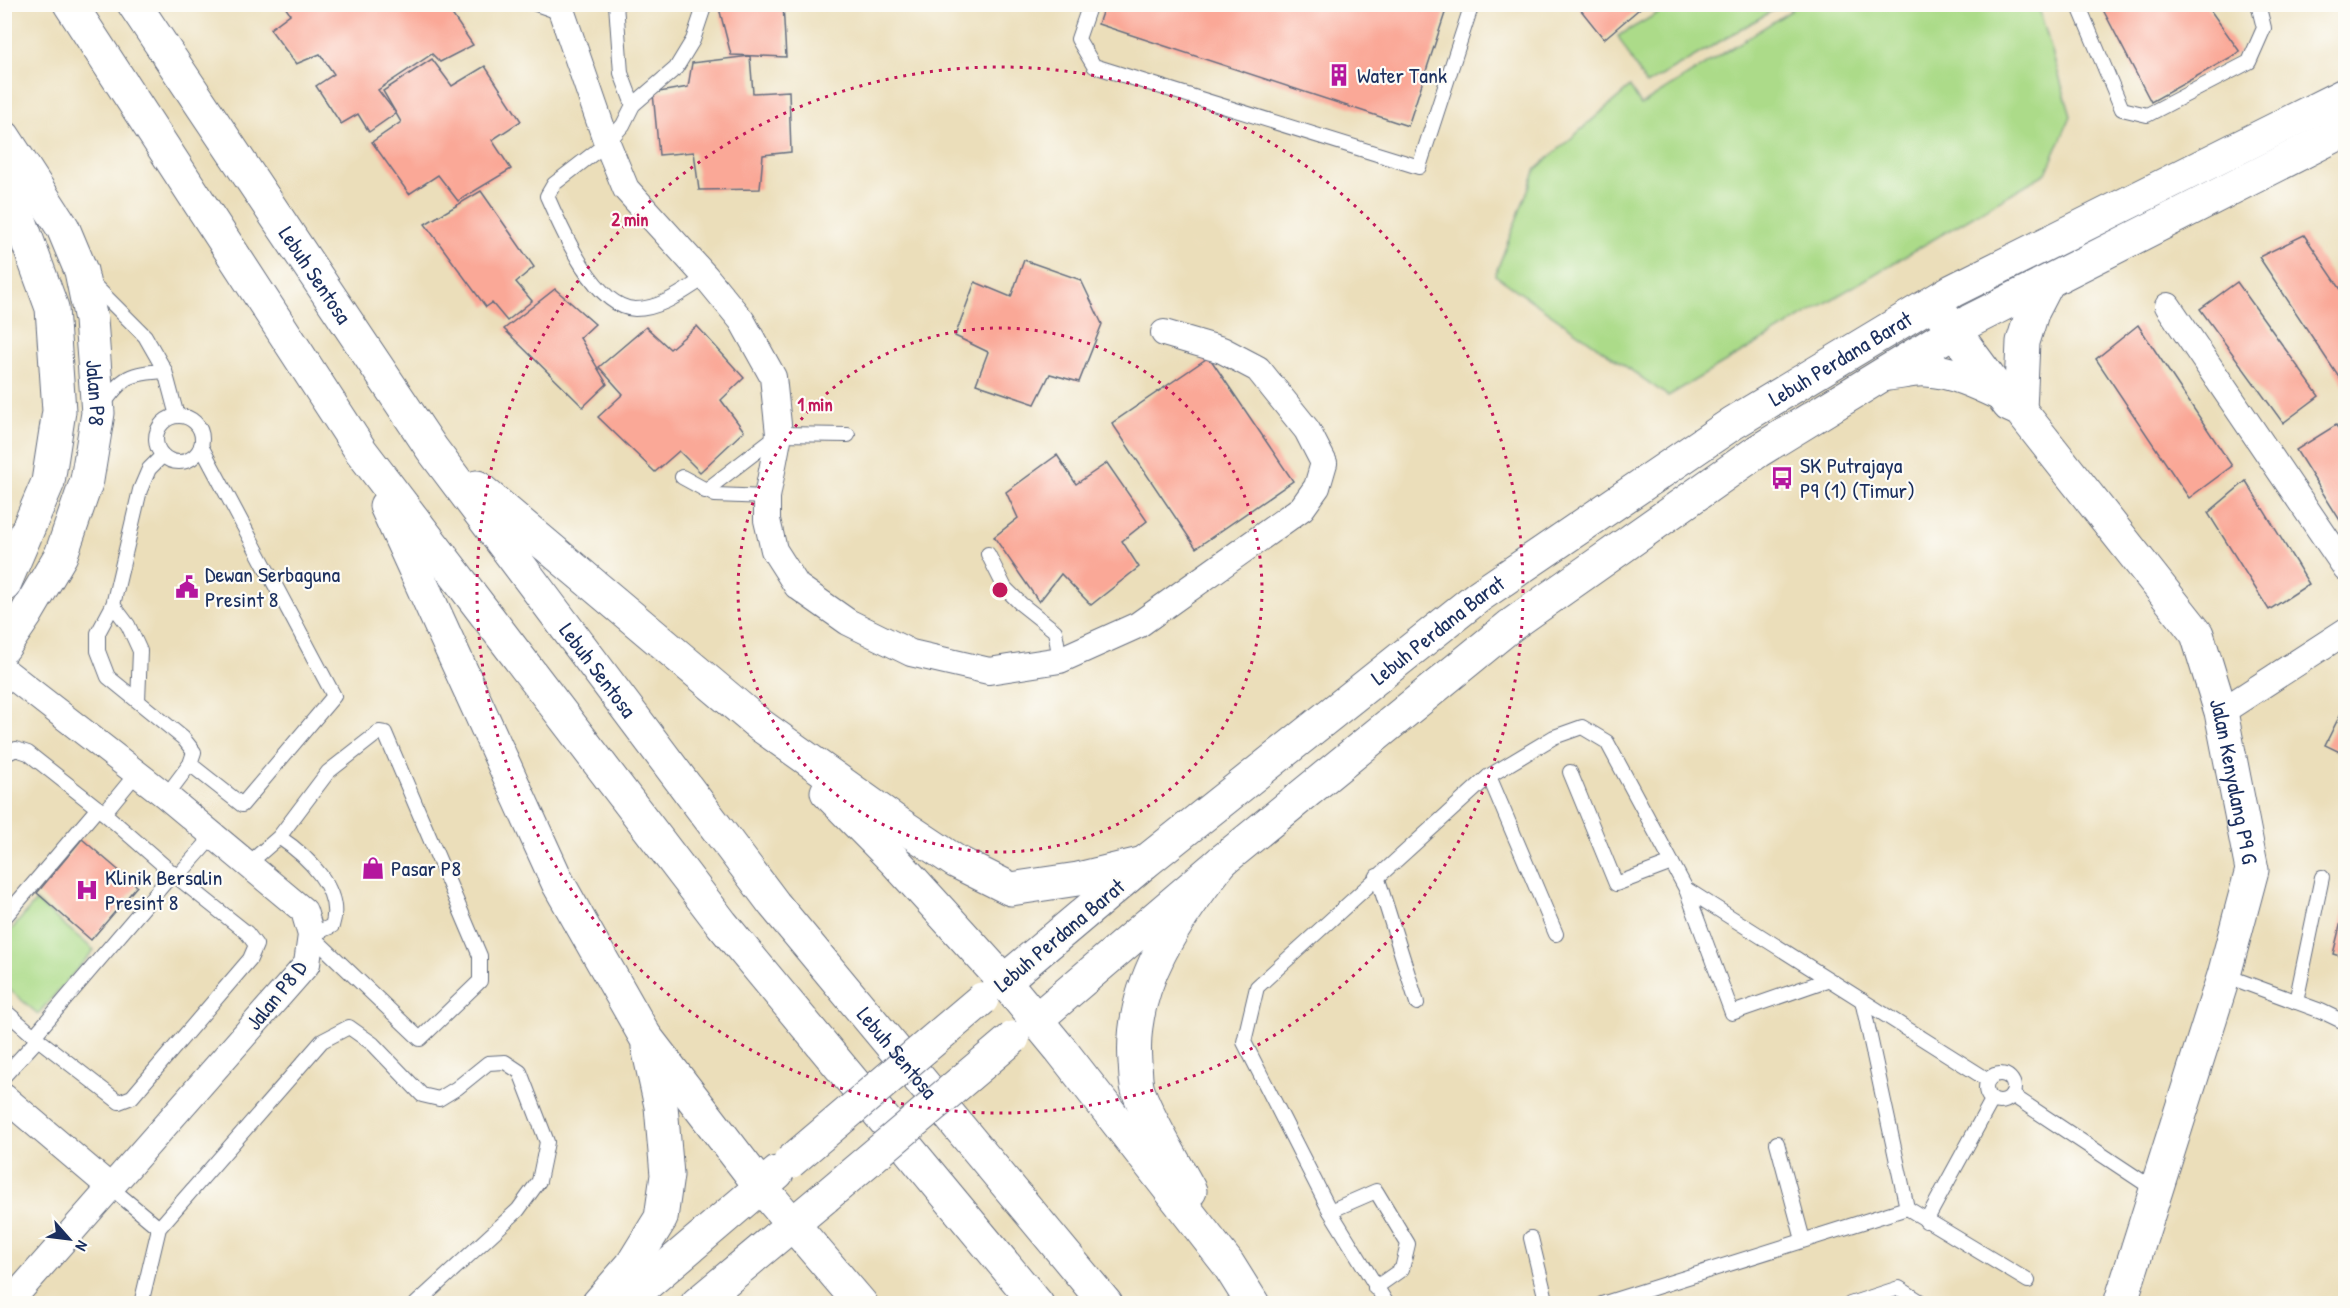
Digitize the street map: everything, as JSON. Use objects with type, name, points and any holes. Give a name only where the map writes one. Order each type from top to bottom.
[{"type":"main road","points":[[70,4],[361,451],[722,924],[1037,1304]]},
{"type":"main road","name":"Lebuh Sentosa","points":[[134,4],[432,449],[774,904],[1106,1304]]},
{"type":"main road","name":"Lebuh Perdana Barat","points":[[622,1304],[1144,863],[1479,596],[1732,423],[1943,296],[2342,93]]},
{"type":"main road","name":"Lebuh Perdana Barat","points":[[697,1304],[1222,861],[1510,626],[1758,451],[1962,325],[2346,130]]},
{"type":"main road","name":"Jalan P8","points":[[4,137],[63,228],[81,271],[91,320],[98,414],[87,480],[61,555],[26,616],[4,647]]},
{"type":"main road","name":"Jalan P8","points":[[4,193],[15,207],[52,308],[58,411],[48,482],[4,585]]},
{"type":"main road","points":[[1882,375],[1924,370],[1938,371],[1954,375],[2014,401],[2023,342],[2032,313],[2048,282]]},
{"type":"main road","name":"Jalan Kenyalang P9 G","points":[[1943,296],[2014,401],[2197,634],[2221,712],[2252,870],[2224,975],[2120,1304]]},
{"type":"main road","points":[[432,449],[760,725],[946,855],[1011,889],[1078,879],[1144,863]]},
{"type":"main road","points":[[361,451],[558,883],[645,1036],[761,1187],[861,1304]]},
{"type":"main road","points":[[760,725],[895,861],[1024,1029],[1228,1264]]},
{"type":"main road","points":[[1222,861],[1186,907],[1164,944],[1143,997],[1133,1037],[1138,1091],[1228,1264],[1253,1304]]},
{"type":"main road","points":[[598,1304],[632,1265],[661,1218],[667,1175],[662,1106],[645,1036]]},
{"type":"street","points":[[560,9],[607,143],[626,189],[706,277],[742,321],[773,377],[779,434],[767,497],[767,520],[774,550],[797,586],[848,622],[911,653],[989,671],[1060,660],[1138,625],[1302,508],[1317,487],[1324,463],[1307,430],[1258,369],[1222,350],[1164,333]]},
{"type":"street","points":[[2168,306],[2346,568]]},
{"type":"street","points":[[2221,712],[2346,631]]},
{"type":"street","name":"Jalan P8 D","points":[[4,670],[166,796],[304,911],[311,936],[307,964],[8,1304]]},
{"type":"street","points":[[4,1096],[110,1187]]},
{"type":"lane","points":[[536,4],[560,9]]},
{"type":"lane","points":[[616,4],[621,73],[633,105]]},
{"type":"lane","points":[[702,4],[703,10],[693,40],[676,68],[633,105],[623,125],[607,143],[554,184],[547,196],[565,237],[598,288],[614,303],[635,309],[667,302],[706,277]]},
{"type":"lane","points":[[1090,4],[1078,39],[1094,66],[1419,167],[1472,4]]},
{"type":"lane","points":[[2078,4],[2122,109],[2147,115],[2249,62],[2264,28],[2258,4]]},
{"type":"lane","points":[[81,271],[145,336],[165,371],[177,416]]},
{"type":"lane","points":[[98,414],[118,384],[140,372],[165,371]]},
{"type":"lane","points":[[177,416],[184,416],[197,424],[202,438],[201,446],[191,459],[184,462],[169,460],[162,456],[156,443],[159,428],[163,422],[177,416]]},
{"type":"lane","points":[[705,491],[779,434],[848,435]]},
{"type":"lane","points":[[190,764],[242,805],[334,696],[201,446]]},
{"type":"lane","points":[[162,456],[149,469],[140,490],[113,605],[98,633],[98,651],[108,676],[183,738],[194,752],[190,764],[166,796]]},
{"type":"lane","points":[[682,477],[715,495],[767,497]]},
{"type":"lane","points":[[988,554],[1005,588],[1055,631],[1060,660]]},
{"type":"lane","points":[[113,605],[128,626],[140,651],[138,701]]},
{"type":"lane","points":[[1387,1304],[1375,1288],[1330,1211],[1244,1042],[1257,987],[1489,776],[1554,737],[1582,727],[1607,742],[1686,889],[1732,1013],[1827,980]]},
{"type":"lane","points":[[248,865],[279,837],[328,772],[379,732],[385,733],[480,956],[480,981],[420,1039],[311,936],[332,926],[335,915],[334,902],[315,867],[301,851],[279,837]]},
{"type":"lane","points":[[4,755],[16,749],[28,753],[101,810],[175,875],[247,933],[256,945],[250,959],[139,1089],[132,1097],[119,1102],[4,1010]]},
{"type":"lane","points":[[1570,772],[1616,884],[1672,863]]},
{"type":"lane","points":[[4,918],[136,774]]},
{"type":"lane","points":[[1489,776],[1556,934]]},
{"type":"lane","points":[[4,1076],[175,875],[214,836]]},
{"type":"lane","points":[[1377,876],[1417,1003]]},
{"type":"lane","points":[[2296,1002],[2322,877]]},
{"type":"lane","points":[[1686,889],[1988,1080]]},
{"type":"lane","points":[[2224,975],[2346,1023]]},
{"type":"lane","points":[[1862,1000],[1907,1209],[2028,1281]]},
{"type":"lane","points":[[141,1304],[159,1228],[322,1041],[349,1027],[373,1044],[422,1095],[439,1099],[488,1063],[505,1062],[520,1072],[547,1142],[540,1181],[518,1210],[416,1304]]},
{"type":"lane","points":[[1998,1074],[2009,1076],[2014,1086],[2012,1095],[2005,1101],[1992,1100],[1986,1090],[1988,1080],[1998,1074]]},
{"type":"lane","points":[[2012,1095],[2156,1191]]},
{"type":"lane","points":[[1926,1221],[1992,1100]]},
{"type":"lane","points":[[1778,1143],[1803,1240]]},
{"type":"lane","points":[[110,1187],[159,1228]]},
{"type":"lane","points":[[1330,1211],[1376,1191],[1408,1244],[1402,1269],[1375,1288]]},
{"type":"lane","points":[[1602,1304],[1907,1209]]},
{"type":"lane","points":[[1531,1238],[1547,1304]]},
{"type":"lane","points":[[1850,1304],[1899,1288],[1924,1304]]},
{"type":"green space","points":[[1672,5],[1782,5],[1646,85],[1618,36]]},
{"type":"green space","points":[[1790,5],[2038,5],[2071,116],[2046,173],[1668,396],[1495,275],[1536,169],[1630,87],[1641,105],[1792,10]]},
{"type":"green space","points":[[36,901],[94,950],[38,1014],[4,985],[5,937]]},
{"type":"building","points":[[283,4],[445,4],[473,45],[440,62],[432,54],[378,90],[396,113],[369,132],[358,114],[341,124],[316,86],[334,74],[320,54],[296,64],[270,29],[290,14]]},
{"type":"building","points":[[718,4],[783,4],[786,57],[731,55]]},
{"type":"building","name":"Water Tank","points":[[1105,4],[1448,4],[1408,126],[1098,24]]},
{"type":"building","points":[[1576,4],[1645,4],[1604,39]]},
{"type":"building","points":[[2100,4],[2206,4],[2240,52],[2151,102]]},
{"type":"building","points":[[750,56],[753,93],[789,91],[791,152],[763,155],[760,189],[699,190],[694,152],[659,155],[653,93],[688,87],[692,63]]},
{"type":"building","points":[[432,59],[452,86],[485,66],[521,121],[492,140],[511,169],[458,201],[438,175],[409,194],[372,142],[401,122],[383,91]]},
{"type":"building","points":[[481,191],[534,267],[516,282],[532,301],[507,321],[492,303],[486,307],[425,224]]},
{"type":"building","points":[[2304,235],[2346,297],[2346,388],[2259,257]]},
{"type":"building","points":[[1024,260],[1081,280],[1102,324],[1079,382],[1050,374],[1035,404],[976,384],[988,352],[955,336],[975,282],[1011,297]]},
{"type":"building","points":[[2237,282],[2319,396],[2283,423],[2200,309]]},
{"type":"building","points":[[555,289],[595,324],[580,338],[607,384],[583,407],[504,329]]},
{"type":"building","points":[[2138,325],[2232,466],[2189,498],[2096,359]]},
{"type":"building","points":[[697,326],[744,378],[721,400],[744,431],[700,472],[679,451],[655,472],[598,417],[623,394],[599,367],[646,327],[670,349]]},
{"type":"building","points":[[1209,357],[1293,481],[1196,548],[1112,423]]},
{"type":"building","points":[[2336,425],[2346,441],[2346,530],[2296,450]]},
{"type":"building","points":[[1057,455],[1076,484],[1107,463],[1147,521],[1122,541],[1139,567],[1091,605],[1061,574],[1039,602],[994,537],[1018,518],[1006,492]]},
{"type":"building","points":[[2246,481],[2309,584],[2269,610],[2208,513]]},
{"type":"building","points":[[2346,703],[2346,755],[2325,745]]},
{"type":"building","name":"Klinik Bersalin Presint 8","points":[[82,839],[137,886],[91,940],[37,893]]},
{"type":"building","points":[[2346,906],[2346,958],[2333,954]]},
{"type":"place","name":"Water Tank","points":[[1339,75]]},
{"type":"place","name":"SK Putrajaya P9 (1) (Timur)","points":[[1782,478]]},
{"type":"place","name":"Dewan Serbaguna Presint 8","points":[[187,587]]},
{"type":"place","name":"Pasar P8","points":[[373,868]]},
{"type":"place","name":"Klinik Bersalin Presint 8","points":[[87,890]]}]
